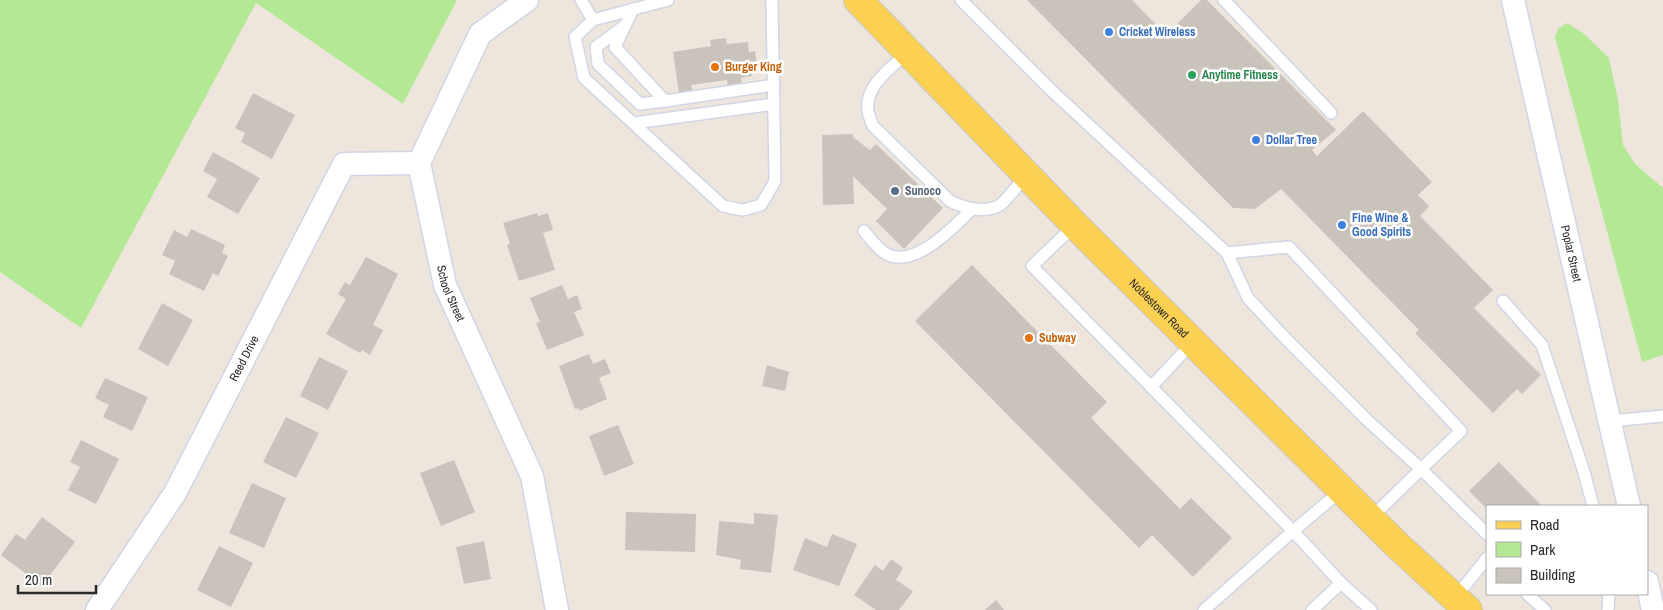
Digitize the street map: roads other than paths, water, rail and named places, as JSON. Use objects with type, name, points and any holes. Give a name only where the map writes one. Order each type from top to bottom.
[{"type":"main road","name":"Noblestown Road","points":[[867,3],[908,52],[1076,225],[1396,544],[1462,604]]},
{"type":"street","points":[[419,163],[480,34],[527,0]]},
{"type":"street","name":"Poplar Street","points":[[1513,0],[1629,505]]},
{"type":"street","name":"Reed Drive","points":[[97,610],[174,493],[344,164],[419,163]]},
{"type":"street","name":"School Street","points":[[419,163],[445,286],[532,476],[557,610]]},
{"type":"street","points":[[1648,587],[1653,610]]},
{"type":"lane","points":[[581,0],[593,20]]},
{"type":"lane","points":[[668,0],[593,20],[575,37],[584,78],[723,206],[743,210],[761,205],[776,181],[772,0]]},
{"type":"lane","points":[[961,0],[1052,91],[1227,253],[1248,298],[1359,412],[1421,468],[1486,533]]},
{"type":"lane","points":[[1224,0],[1331,113]]},
{"type":"lane","points":[[633,9],[615,47],[665,101]]},
{"type":"lane","points":[[625,26],[596,46],[598,64],[640,104],[774,85]]},
{"type":"lane","points":[[908,52],[874,86],[868,98],[868,111],[873,126],[950,201],[960,207],[985,209],[999,205],[1027,175]]},
{"type":"lane","points":[[634,124],[774,104]]},
{"type":"lane","points":[[864,231],[885,253],[895,257],[905,257],[918,253],[940,239],[972,208]]},
{"type":"lane","points":[[1076,225],[1032,266],[1341,582],[1371,610]]},
{"type":"lane","points":[[1227,253],[1289,247],[1461,431],[1370,518]]},
{"type":"lane","points":[[1503,301],[1542,345],[1584,472],[1593,505]]},
{"type":"lane","points":[[1151,387],[1194,342]]},
{"type":"lane","points":[[1610,421],[1663,416]]},
{"type":"lane","points":[[1204,610],[1342,490]]},
{"type":"lane","points":[[1462,604],[1486,560]]},
{"type":"lane","points":[[1312,610],[1341,582]]},
{"type":"lane","points":[[1528,595],[1545,610]]},
{"type":"lane","points":[[1608,610],[1609,595]]},
{"type":"place","name":"Cricket Wireless","points":[[1109,32]]},
{"type":"place","name":"Burger King","points":[[715,67]]},
{"type":"place","name":"Anytime Fitness","points":[[1192,75]]},
{"type":"place","name":"Dollar Tree","points":[[1256,140]]},
{"type":"place","name":"Sunoco","points":[[895,191]]},
{"type":"place","name":"Fine Wine & Good Spirits","points":[[1342,225]]},
{"type":"place","name":"Subway","points":[[1029,338]]}]
